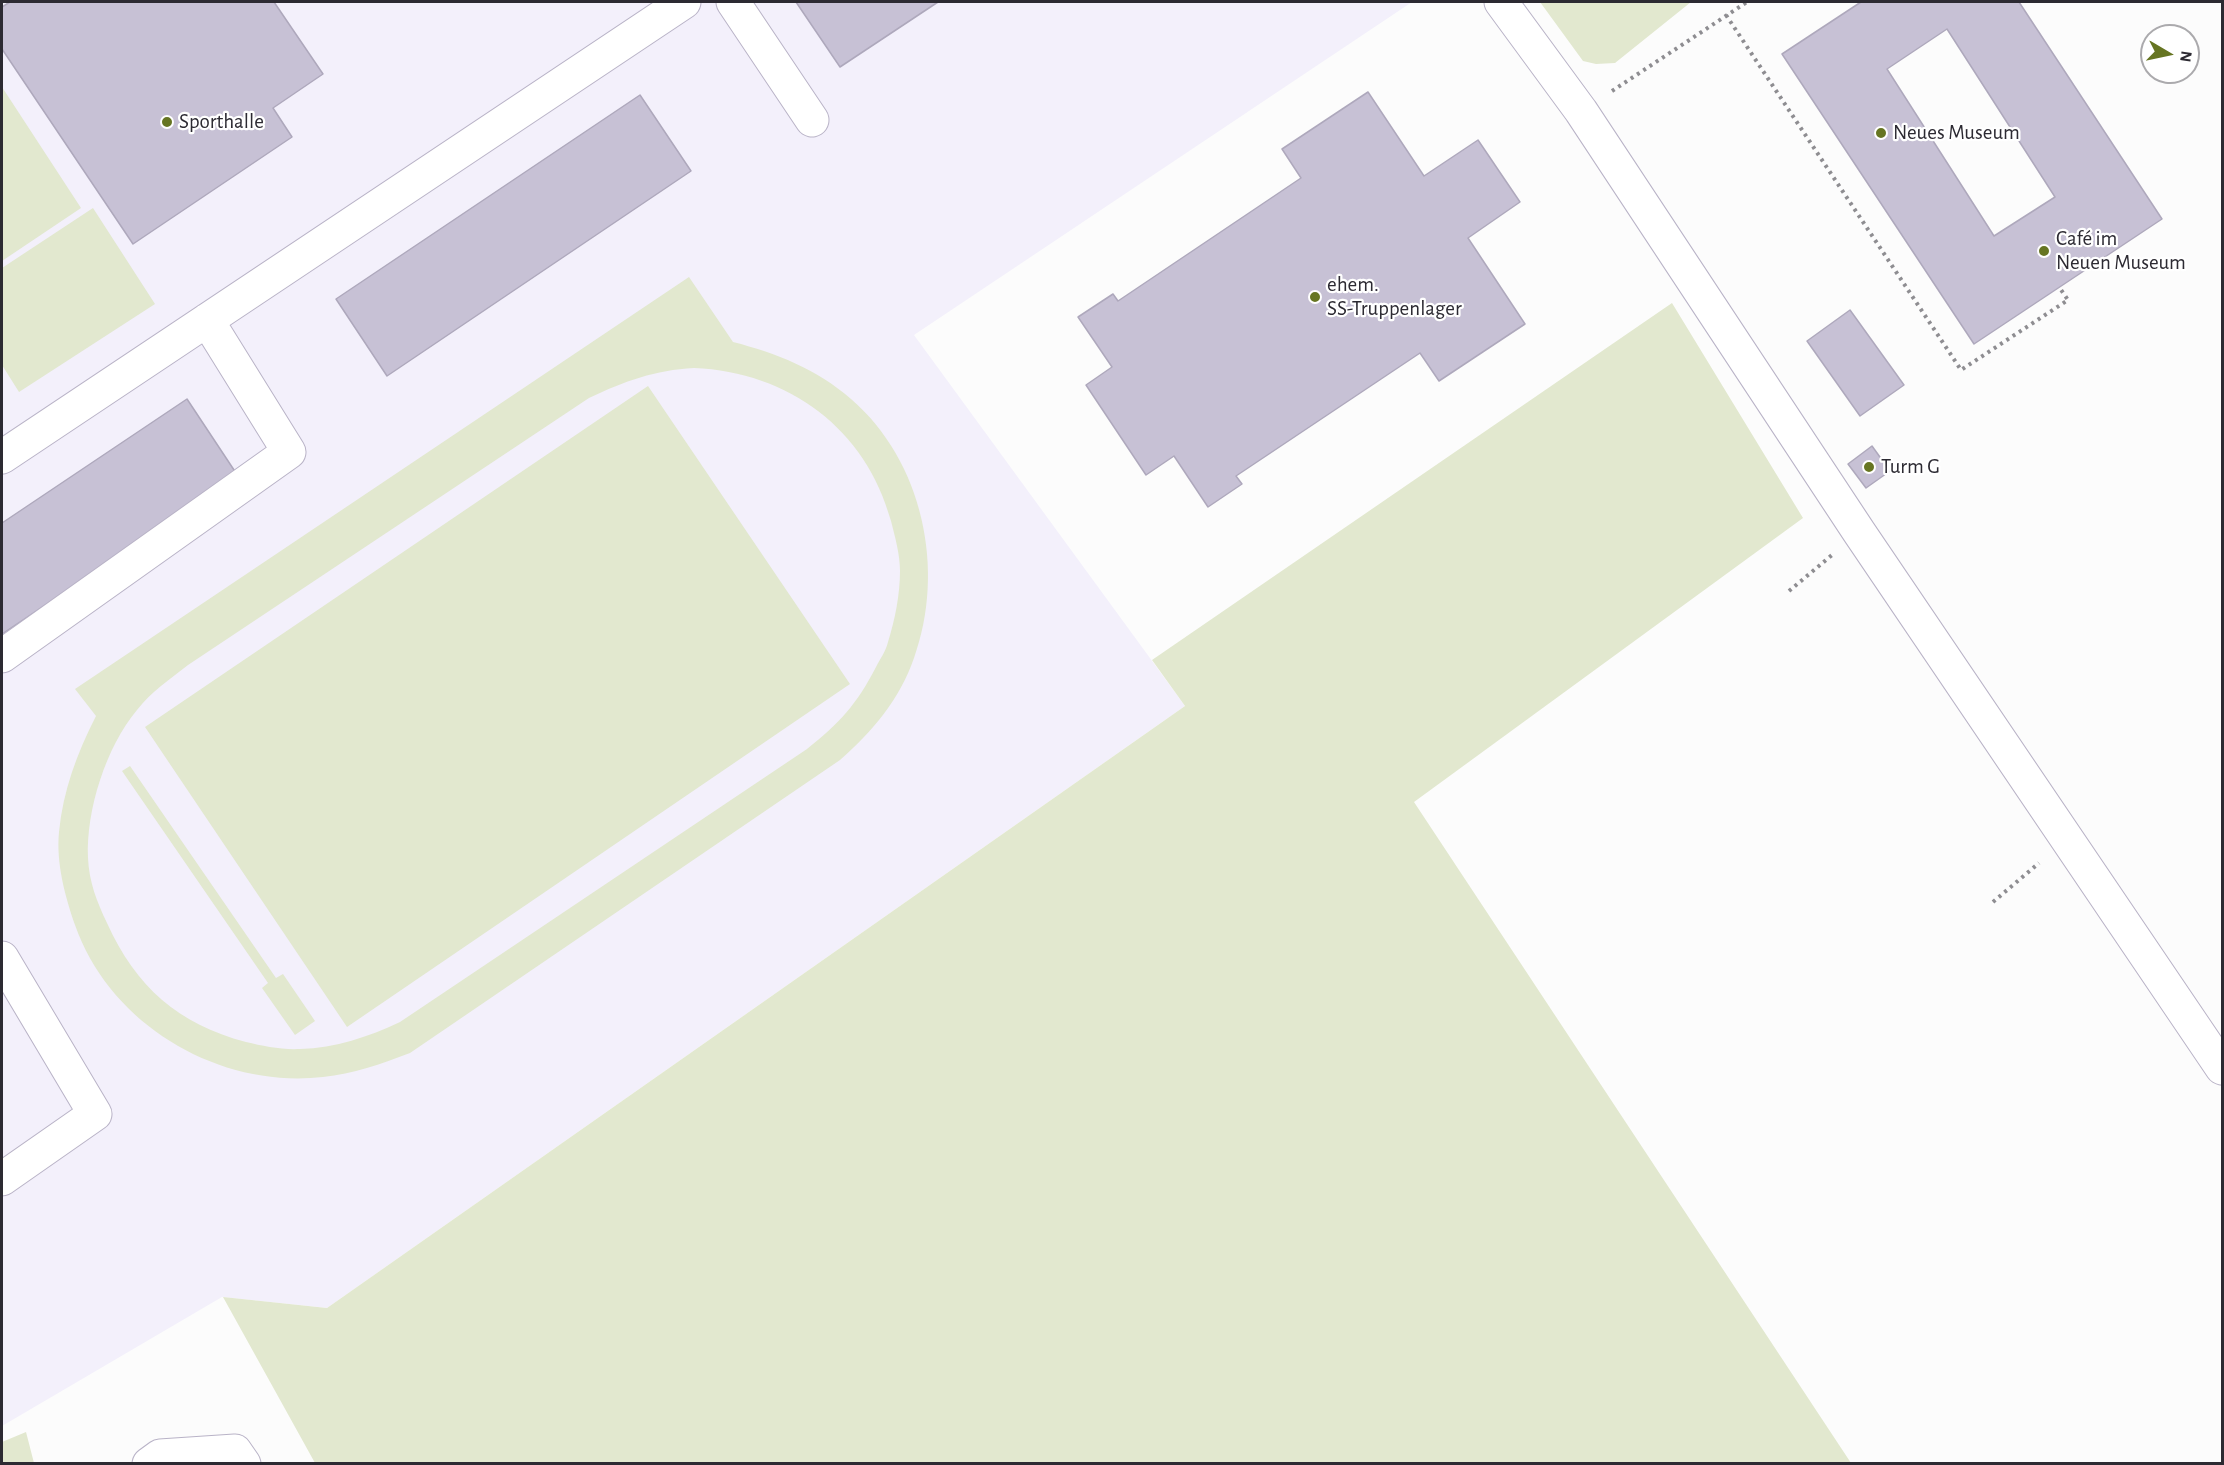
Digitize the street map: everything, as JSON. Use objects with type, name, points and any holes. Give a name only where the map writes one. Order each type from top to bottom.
[{"type":"lane","points":[[2,457],[684,2]]},
{"type":"lane","points":[[733,2],[812,120]]},
{"type":"lane","points":[[1501,2],[1581,111],[1859,532],[2223,1068]]},
{"type":"lane","points":[[2,656],[289,452],[207,320]]},
{"type":"lane","points":[[2,958],[95,1114],[2,1179]]},
{"type":"lane","points":[[149,1464],[160,1456],[235,1451],[244,1464]]},
{"type":"path","points":[[1581,111],[1747,2]]},
{"type":"path","points":[[1726,15],[1961,370],[2068,300],[2059,287]]},
{"type":"path","points":[[1789,591],[1859,532]]},
{"type":"path","points":[[1993,902],[2067,839]]},
{"type":"shaded area","points":[[2,2],[1412,2],[914,335],[1185,706],[327,1308],[222,1297],[2,1426]]},
{"type":"green space","points":[[1540,2],[1691,2],[1615,63],[1596,64],[1583,61]]},
{"type":"green space","points":[[2,87],[81,208],[2,261]]},
{"type":"green space","points":[[93,208],[155,304],[19,392],[2,365],[2,268]]},
{"type":"green space","points":[[689,277],[733,342],[795,363],[824,379],[851,399],[876,424],[896,453],[911,485],[922,519],[927,554],[928,589],[923,624],[914,658],[893,701],[852,749],[840,760],[410,1053],[345,1074],[284,1078],[245,1072],[208,1061],[173,1043],[141,1020],[114,993],[91,961],[71,914],[62,879],[58,844],[67,787],[96,716],[75,689]],"holes":[[[694,368],[729,372],[761,381],[791,394],[819,412],[843,433],[863,459],[879,488],[891,521],[900,571],[893,625],[883,655],[862,692],[846,713],[807,749],[400,1022],[352,1041],[300,1049],[279,1048],[246,1042],[200,1025],[162,1000],[131,966],[107,923],[92,884],[88,858],[90,820],[100,780],[116,742],[142,703],[188,665],[589,398],[615,386],[666,371]]]},
{"type":"green space","points":[[1672,303],[1803,518],[1414,802],[1851,1463],[315,1463],[223,1297],[327,1308],[1185,706],[1152,660]]},
{"type":"green space","points":[[648,386],[850,684],[347,1027],[145,727]]},
{"type":"green space","points":[[130,766],[276,978],[283,974],[315,1021],[295,1035],[262,988],[268,983],[122,771]]},
{"type":"green space","points":[[26,1432],[34,1463],[2,1463],[2,1442]]},
{"type":"building","name":"Sporthalle","points":[[10,2],[274,2],[323,74],[273,108],[292,137],[133,244],[2,49],[2,7]]},
{"type":"building","points":[[796,2],[938,2],[840,67]]},
{"type":"building","name":"Neues Museum","points":[[1861,2],[2019,2],[2162,219],[1974,344],[1782,54]],"holes":[[[1947,29],[2055,197],[1994,236],[1887,69]]]},
{"type":"building","name":"ehem. SS-Truppenlager","points":[[1368,92],[1424,176],[1478,140],[1520,202],[1468,238],[1525,324],[1439,381],[1420,353],[1236,476],[1242,484],[1208,507],[1174,456],[1146,475],[1086,385],[1112,367],[1078,317],[1113,294],[1118,301],[1301,178],[1282,149]]},
{"type":"building","points":[[640,95],[691,171],[387,376],[336,299]]},
{"type":"building","points":[[1850,310],[1904,385],[1860,416],[1807,341]]},
{"type":"building","points":[[187,399],[238,476],[2,634],[2,523]]},
{"type":"building","name":"Turm G","points":[[1872,446],[1890,471],[1866,488],[1848,464]]},
{"type":"place","name":"Sporthalle","points":[[167,122]]},
{"type":"place","name":"Neues Museum","points":[[1881,133]]},
{"type":"place","name":"Café im Neuen Museum","points":[[2044,251]]},
{"type":"place","name":"ehem. SS-Truppenlager","points":[[1315,297]]},
{"type":"place","name":"Turm G","points":[[1869,467]]}]
